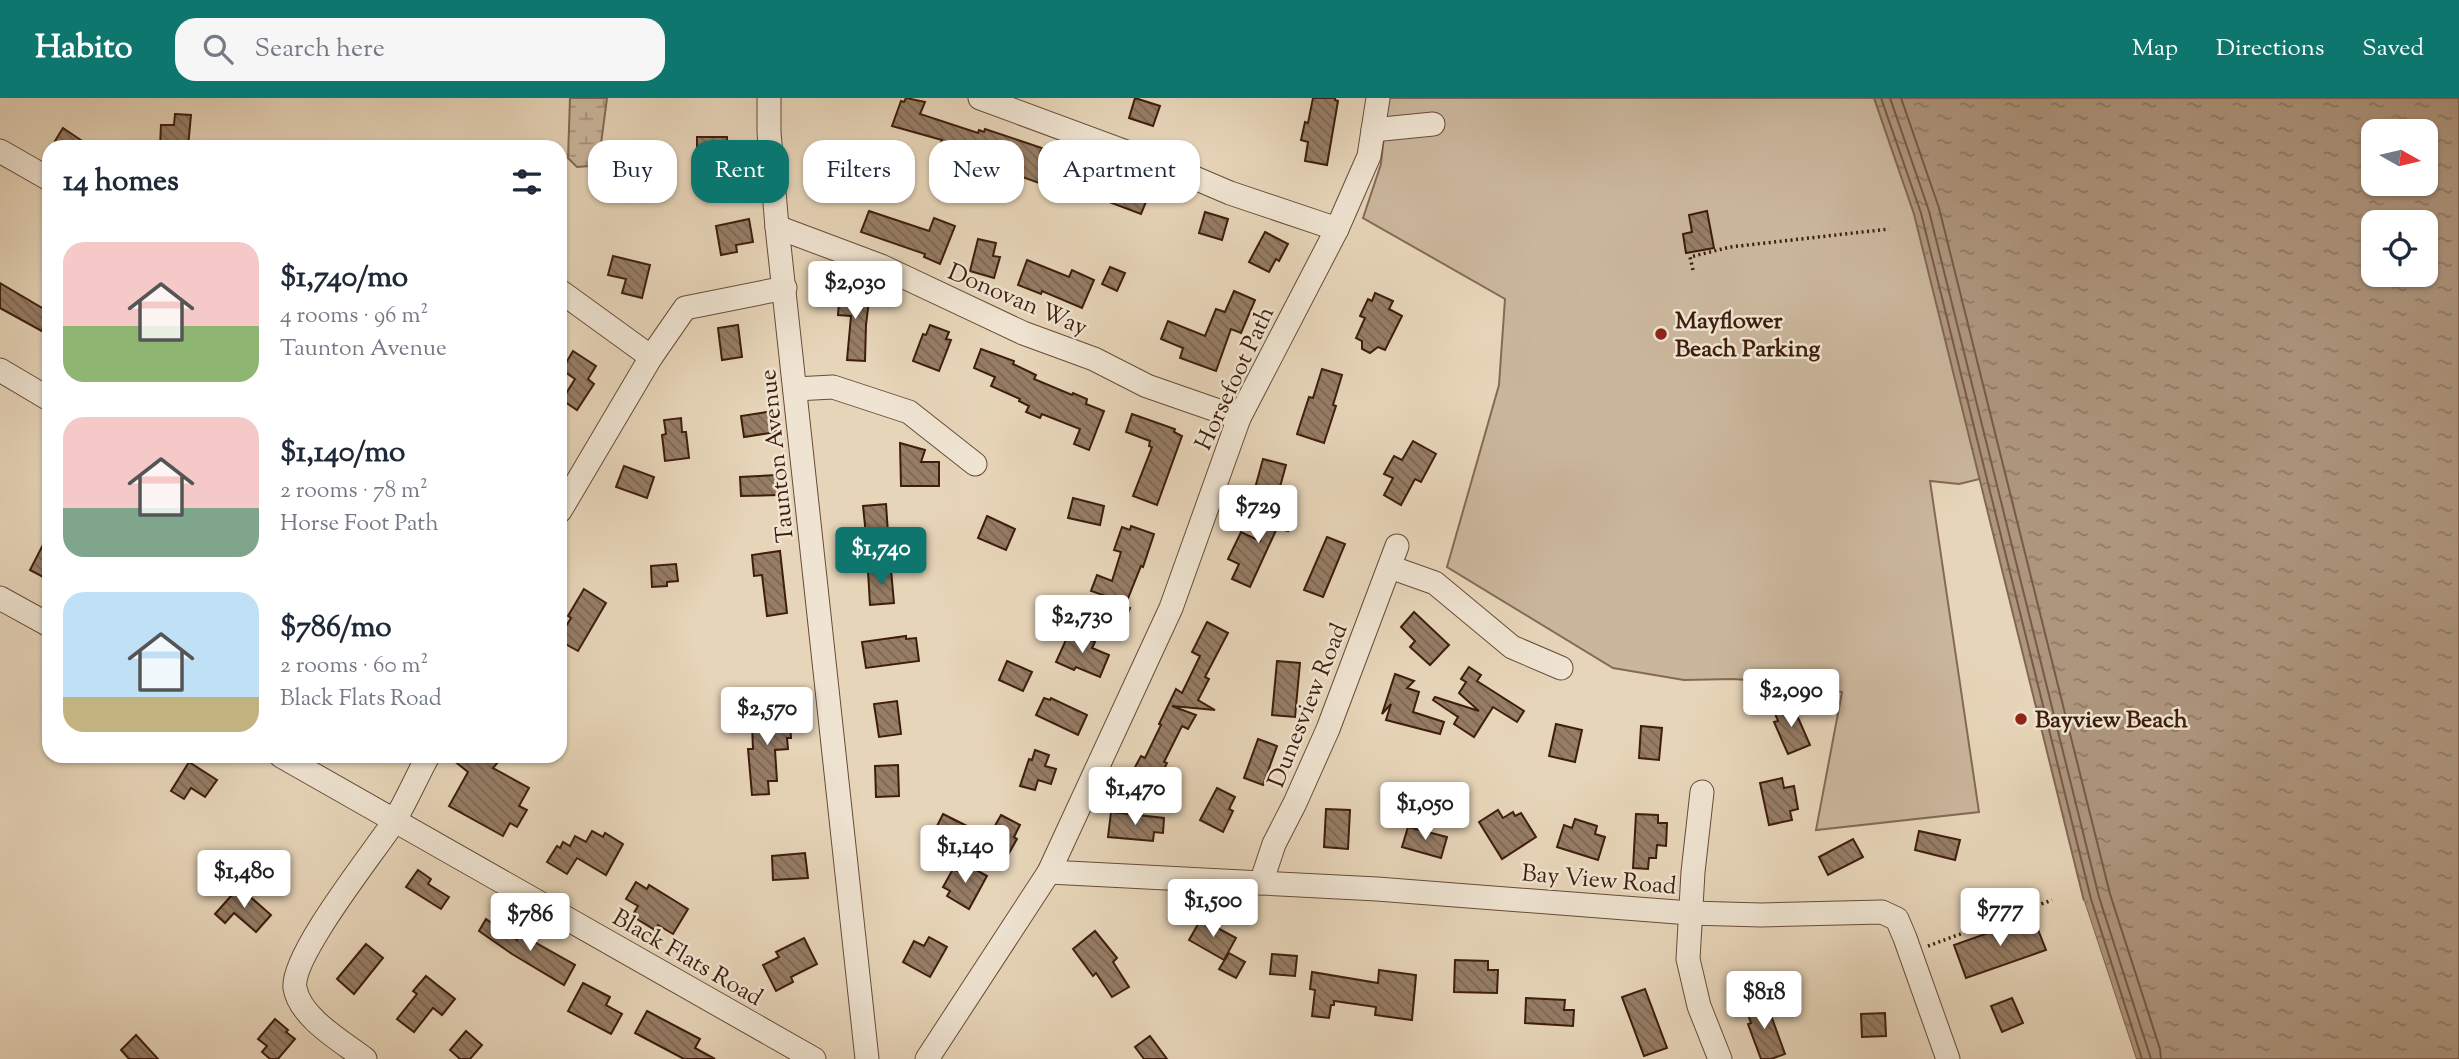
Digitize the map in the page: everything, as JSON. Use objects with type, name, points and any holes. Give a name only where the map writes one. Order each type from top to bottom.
[{"type":"street","name":"Taunton Avenue","points":[[769,98],[769,132],[777,227],[867,1059]]},
{"type":"street","points":[[980,98],[1230,193],[1337,229]]},
{"type":"street","name":"Horsefoot Path","points":[[927,1059],[1049,872],[1171,608],[1238,418],[1337,229],[1369,156],[1378,98]]},
{"type":"street","points":[[1373,130],[1433,124]]},
{"type":"street","points":[[0,150],[42,175]]},
{"type":"street","name":"Donovan Way","points":[[777,227],[881,266],[1023,333],[1094,359],[1138,382],[1238,418]]},
{"type":"street","points":[[567,498],[651,357],[685,308],[785,288]]},
{"type":"street","points":[[567,296],[651,357]]},
{"type":"street","points":[[0,370],[42,395]]},
{"type":"street","points":[[796,389],[832,387],[909,412],[975,464]]},
{"type":"street","name":"Dunesview Road","points":[[1261,883],[1274,844],[1325,736],[1394,557],[1435,583],[1512,647],[1561,668]]},
{"type":"street","points":[[0,598],[42,621]]},
{"type":"street","name":"Black Flats Road","points":[[293,763],[814,1059]]},
{"type":"street","points":[[365,1059],[321,1027],[302,1006],[294,978],[309,946],[394,820],[424,763]]},
{"type":"street","points":[[1702,792],[1688,959],[1699,1006],[1720,1059]]},
{"type":"street","name":"Bay View Road","points":[[1049,872],[1390,890],[1690,913],[1761,915],[1882,912],[1896,919],[1948,1059]]},
{"type":"path","points":[[1693,270],[1690,257],[1730,247],[1889,229]]},
{"type":"path","points":[[1909,953],[2052,900]]},
{"type":"green space","points":[[570,98],[607,98],[601,140],[588,140],[588,166],[577,167],[568,158]]},
{"type":"green space","points":[[1388,98],[1962,98],[2037,465],[1959,484],[1930,481],[1979,812],[1816,830],[1842,692],[1734,679],[1684,680],[1613,668],[1447,567],[1499,385],[1505,299],[1363,218],[1381,164]]},
{"type":"water","points":[[1874,98],[2459,98],[2459,1059],[2136,1059],[2084,901],[1914,214]]},
{"type":"pier","points":[[2081,900],[2084,901],[2136,1059],[2132,1059]]},
{"type":"building","points":[[906,98],[925,102],[920,114],[978,133],[979,130],[984,132],[985,129],[1018,140],[942,140],[892,126],[901,101],[904,102]]},
{"type":"building","points":[[1135,98],[1160,106],[1153,126],[1129,118]]},
{"type":"building","points":[[1313,98],[1335,98],[1338,101],[1327,165],[1305,161],[1308,142],[1301,140]]},
{"type":"building","points":[[175,114],[191,115],[189,140],[160,140],[161,125],[174,125]]},
{"type":"building","points":[[63,128],[81,140],[56,140]]},
{"type":"building","points":[[697,137],[727,137],[727,140],[697,140]]},
{"type":"building","points":[[1024,142],[1038,147],[1038,183],[1024,178]]},
{"type":"building","points":[[1112,203],[1146,203],[1141,214]]},
{"type":"building","points":[[869,211],[929,231],[934,218],[955,226],[940,264],[924,257],[925,254],[861,232]]},
{"type":"building","points":[[1707,211],[1714,248],[1686,253],[1683,234],[1692,232],[1689,215]]},
{"type":"building","points":[[1205,212],[1228,219],[1222,240],[1199,233]]},
{"type":"building","points":[[749,219],[753,242],[736,245],[737,252],[721,255],[716,226]]},
{"type":"building","points":[[1265,232],[1288,244],[1269,272],[1249,262]]},
{"type":"building","points":[[978,239],[996,243],[993,256],[1000,257],[994,278],[970,271]]},
{"type":"building","points":[[613,256],[650,265],[642,298],[622,293],[626,279],[608,275]]},
{"type":"building","points":[[1027,260],[1069,277],[1072,270],[1094,280],[1082,308],[1042,291],[1041,294],[1018,285]]},
{"type":"building","points":[[1110,267],[1125,273],[1117,291],[1102,284]]},
{"type":"building","points":[[0,283],[42,308],[42,331],[0,308]]},
{"type":"building","points":[[840,289],[870,292],[865,361],[847,360],[851,316],[838,315]]},
{"type":"building","points":[[1234,291],[1255,300],[1241,333],[1231,329],[1216,371],[1180,358],[1183,348],[1161,339],[1168,321],[1205,336],[1216,309],[1225,312]]},
{"type":"building","points":[[1375,293],[1393,301],[1389,309],[1402,316],[1385,350],[1378,347],[1370,353],[1362,349],[1362,341],[1356,338],[1365,318],[1360,316],[1368,299],[1372,301]]},
{"type":"building","points":[[738,325],[742,357],[722,360],[718,328]]},
{"type":"building","points":[[930,325],[949,332],[946,339],[951,340],[939,371],[913,361],[923,334],[926,335]]},
{"type":"building","points":[[981,349],[1014,361],[1013,364],[1036,375],[1034,379],[1087,399],[1086,404],[1104,411],[1089,450],[1074,444],[1080,429],[1042,414],[1040,418],[1026,412],[1029,406],[1019,401],[1020,399],[991,386],[995,377],[974,368]]},
{"type":"building","points":[[573,351],[596,366],[588,379],[594,384],[577,410],[567,403],[567,392],[575,379],[567,373],[567,361]]},
{"type":"building","points":[[1322,369],[1342,375],[1333,405],[1336,406],[1324,443],[1297,434]]},
{"type":"building","points":[[773,411],[776,432],[744,437],[741,416]]},
{"type":"building","points":[[1132,414],[1175,429],[1174,432],[1182,436],[1157,505],[1133,496],[1152,447],[1149,446],[1150,441],[1126,432]]},
{"type":"building","points":[[681,418],[682,432],[686,432],[689,458],[665,461],[662,435],[666,434],[664,420]]},
{"type":"building","points":[[1413,441],[1436,454],[1421,482],[1415,479],[1401,505],[1384,495],[1393,478],[1384,474],[1394,456],[1402,460]]},
{"type":"building","points":[[900,443],[925,450],[921,462],[939,462],[939,486],[901,486]]},
{"type":"building","points":[[1263,459],[1286,465],[1275,505],[1252,499]]},
{"type":"building","points":[[624,466],[654,477],[647,498],[616,487]]},
{"type":"building","points":[[777,475],[778,495],[741,496],[740,477]]},
{"type":"building","points":[[1073,498],[1104,506],[1100,525],[1068,518]]},
{"type":"building","points":[[886,504],[888,533],[866,535],[863,506]]},
{"type":"building","points":[[1270,504],[1294,510],[1288,531],[1277,528],[1250,587],[1232,579],[1239,564],[1228,559],[1241,532],[1260,541]]},
{"type":"building","points":[[987,516],[1015,529],[1006,550],[978,538]]},
{"type":"building","points":[[1131,526],[1154,534],[1143,567],[1141,566],[1125,606],[1130,608],[1125,621],[1097,611],[1103,595],[1091,591],[1097,575],[1112,581],[1121,552],[1114,550],[1122,527],[1130,530]]},
{"type":"building","points":[[900,533],[901,553],[880,555],[878,534]]},
{"type":"building","points":[[1327,537],[1345,544],[1323,597],[1304,590]]},
{"type":"building","points":[[42,547],[42,576],[30,570]]},
{"type":"building","points":[[780,551],[787,613],[767,616],[762,575],[754,576],[752,555]]},
{"type":"building","points":[[676,564],[678,581],[667,582],[667,586],[652,587],[651,566]]},
{"type":"building","points":[[891,570],[894,603],[870,605],[868,571]]},
{"type":"building","points":[[584,589],[606,603],[578,651],[567,645],[567,625],[571,618],[568,616]]},
{"type":"building","points":[[1414,612],[1449,645],[1430,665],[1410,647],[1415,641],[1401,627]]},
{"type":"building","points":[[1207,622],[1228,633],[1205,677],[1209,679],[1198,700],[1215,710],[1172,706],[1196,715],[1188,729],[1182,726],[1151,795],[1127,782],[1141,756],[1145,758],[1176,689],[1182,693],[1200,656],[1192,652]]},
{"type":"building","points":[[1070,631],[1095,642],[1092,648],[1109,655],[1100,677],[1056,662]]},
{"type":"building","points":[[906,636],[906,639],[916,638],[919,661],[866,668],[862,642]]},
{"type":"building","points":[[1007,661],[1032,672],[1023,691],[999,680]]},
{"type":"building","points":[[1277,661],[1300,663],[1295,717],[1272,715]]},
{"type":"building","points":[[1469,667],[1481,675],[1477,681],[1524,711],[1517,722],[1493,707],[1474,737],[1454,724],[1458,717],[1433,700],[1435,697],[1479,711],[1459,693],[1466,682],[1461,679]]},
{"type":"building","points":[[1395,674],[1414,681],[1407,688],[1419,692],[1413,712],[1444,722],[1440,734],[1386,720],[1391,704],[1382,714]]},
{"type":"building","points":[[1044,698],[1051,698],[1087,715],[1078,735],[1036,715]]},
{"type":"building","points":[[897,701],[901,734],[879,737],[874,704]]},
{"type":"building","points":[[1792,704],[1810,745],[1788,754],[1774,722],[1778,721],[1774,711]]},
{"type":"building","points":[[784,705],[785,723],[790,722],[791,738],[787,738],[788,749],[775,750],[777,781],[768,781],[769,794],[752,795],[748,749],[753,749],[752,724],[760,724],[759,707]]},
{"type":"building","points":[[1556,724],[1582,730],[1575,762],[1549,756]]},
{"type":"building","points":[[1641,726],[1662,728],[1659,760],[1639,758]]},
{"type":"building","points":[[1258,739],[1277,746],[1263,785],[1244,778]]},
{"type":"building","points":[[1035,750],[1049,755],[1045,766],[1056,769],[1051,784],[1038,780],[1035,790],[1020,786]]},
{"type":"building","points":[[188,763],[217,780],[205,797],[191,788],[184,799],[171,791]]},
{"type":"building","points":[[457,763],[497,763],[493,768],[529,788],[519,806],[527,810],[517,827],[510,823],[503,836],[449,806],[468,772]]},
{"type":"building","points":[[898,765],[899,796],[876,797],[875,766]]},
{"type":"building","points":[[1782,778],[1784,788],[1794,786],[1798,809],[1790,811],[1792,820],[1769,825],[1760,783]]},
{"type":"building","points":[[1217,788],[1235,797],[1229,809],[1233,811],[1223,832],[1200,820]]},
{"type":"building","points":[[1326,809],[1350,810],[1348,849],[1324,847]]},
{"type":"building","points":[[1498,810],[1503,818],[1513,812],[1515,816],[1521,813],[1536,837],[1502,859],[1479,822]]},
{"type":"building","points":[[1111,812],[1164,818],[1163,833],[1154,832],[1153,841],[1108,837]]},
{"type":"building","points":[[943,814],[969,827],[962,841],[948,833],[928,844]]},
{"type":"building","points":[[1636,814],[1658,815],[1658,823],[1667,823],[1666,846],[1657,845],[1656,858],[1649,858],[1648,869],[1633,868]]},
{"type":"building","points":[[1001,815],[1020,825],[1014,837],[1017,839],[1008,855],[985,843]]},
{"type":"building","points":[[1575,819],[1597,826],[1595,834],[1605,837],[1598,860],[1557,847],[1564,825],[1572,828]]},
{"type":"building","points":[[1408,827],[1447,837],[1441,858],[1402,847]]},
{"type":"building","points":[[592,831],[603,837],[605,833],[623,844],[606,875],[577,858],[567,874],[547,862],[557,846],[560,848],[563,842],[570,846],[575,836],[586,842]]},
{"type":"building","points":[[1919,831],[1960,840],[1955,860],[1915,850]]},
{"type":"building","points":[[1853,839],[1863,857],[1828,875],[1819,857]]},
{"type":"building","points":[[805,853],[808,878],[773,880],[772,856]]},
{"type":"building","points":[[965,864],[987,876],[969,909],[947,896],[950,891],[943,887],[953,869],[961,873]]},
{"type":"building","points":[[418,870],[431,879],[428,884],[449,897],[441,909],[406,887]]},
{"type":"building","points":[[636,882],[647,889],[649,885],[688,909],[673,934],[658,925],[655,930],[632,916],[638,906],[626,899]]},
{"type":"building","points":[[239,887],[271,915],[256,932],[234,913],[225,923],[215,914]]},
{"type":"building","points":[[2033,917],[2046,950],[1966,978],[1954,945]]},
{"type":"building","points":[[486,919],[517,940],[520,934],[575,965],[564,985],[479,931]]},
{"type":"building","points":[[1201,919],[1236,938],[1224,960],[1189,940]]},
{"type":"building","points":[[1095,931],[1117,958],[1113,962],[1129,987],[1112,997],[1096,973],[1093,976],[1073,949]]},
{"type":"building","points":[[929,937],[947,947],[930,977],[903,962],[914,941],[924,946]]},
{"type":"building","points":[[804,938],[817,964],[791,977],[793,982],[776,991],[763,965],[779,957],[776,952]]},
{"type":"building","points":[[366,944],[383,958],[354,994],[337,979]]},
{"type":"building","points":[[1229,953],[1245,962],[1236,978],[1219,969]]},
{"type":"building","points":[[1272,954],[1297,956],[1295,976],[1270,974]]},
{"type":"building","points":[[1455,960],[1488,961],[1488,970],[1498,970],[1497,993],[1454,992]]},
{"type":"building","points":[[1379,970],[1416,975],[1412,1020],[1375,1015],[1376,1007],[1334,1001],[1329,1018],[1312,1016],[1315,990],[1310,989],[1312,972],[1378,983]]},
{"type":"building","points":[[426,976],[455,999],[442,1015],[433,1008],[414,1032],[397,1019],[417,994],[413,991]]},
{"type":"building","points":[[583,983],[610,997],[606,1005],[622,1014],[611,1034],[568,1011]]},
{"type":"building","points":[[1645,989],[1667,1048],[1644,1056],[1622,997]]},
{"type":"building","points":[[1526,998],[1565,1000],[1564,1010],[1574,1010],[1573,1026],[1525,1023]]},
{"type":"building","points":[[2012,998],[2023,1023],[2002,1032],[1991,1006]]},
{"type":"building","points":[[1765,999],[1785,1054],[1771,1059],[1761,1059],[1748,1024],[1751,1023],[1745,1006]]},
{"type":"building","points":[[647,1011],[700,1039],[695,1048],[715,1059],[684,1059],[635,1033]]},
{"type":"building","points":[[1885,1013],[1886,1036],[1862,1037],[1861,1014]]},
{"type":"building","points":[[275,1019],[295,1039],[278,1059],[270,1059],[262,1052],[267,1046],[258,1039]]},
{"type":"building","points":[[466,1031],[482,1045],[470,1059],[460,1059],[450,1050]]},
{"type":"building","points":[[136,1035],[158,1059],[129,1059],[121,1050]]},
{"type":"building","points":[[1150,1036],[1167,1059],[1144,1059],[1135,1047]]},
{"type":"place","name":"Mayflower Beach Parking","points":[[1661,334]]},
{"type":"place","name":"Bayview Beach","points":[[2021,719]]}]
